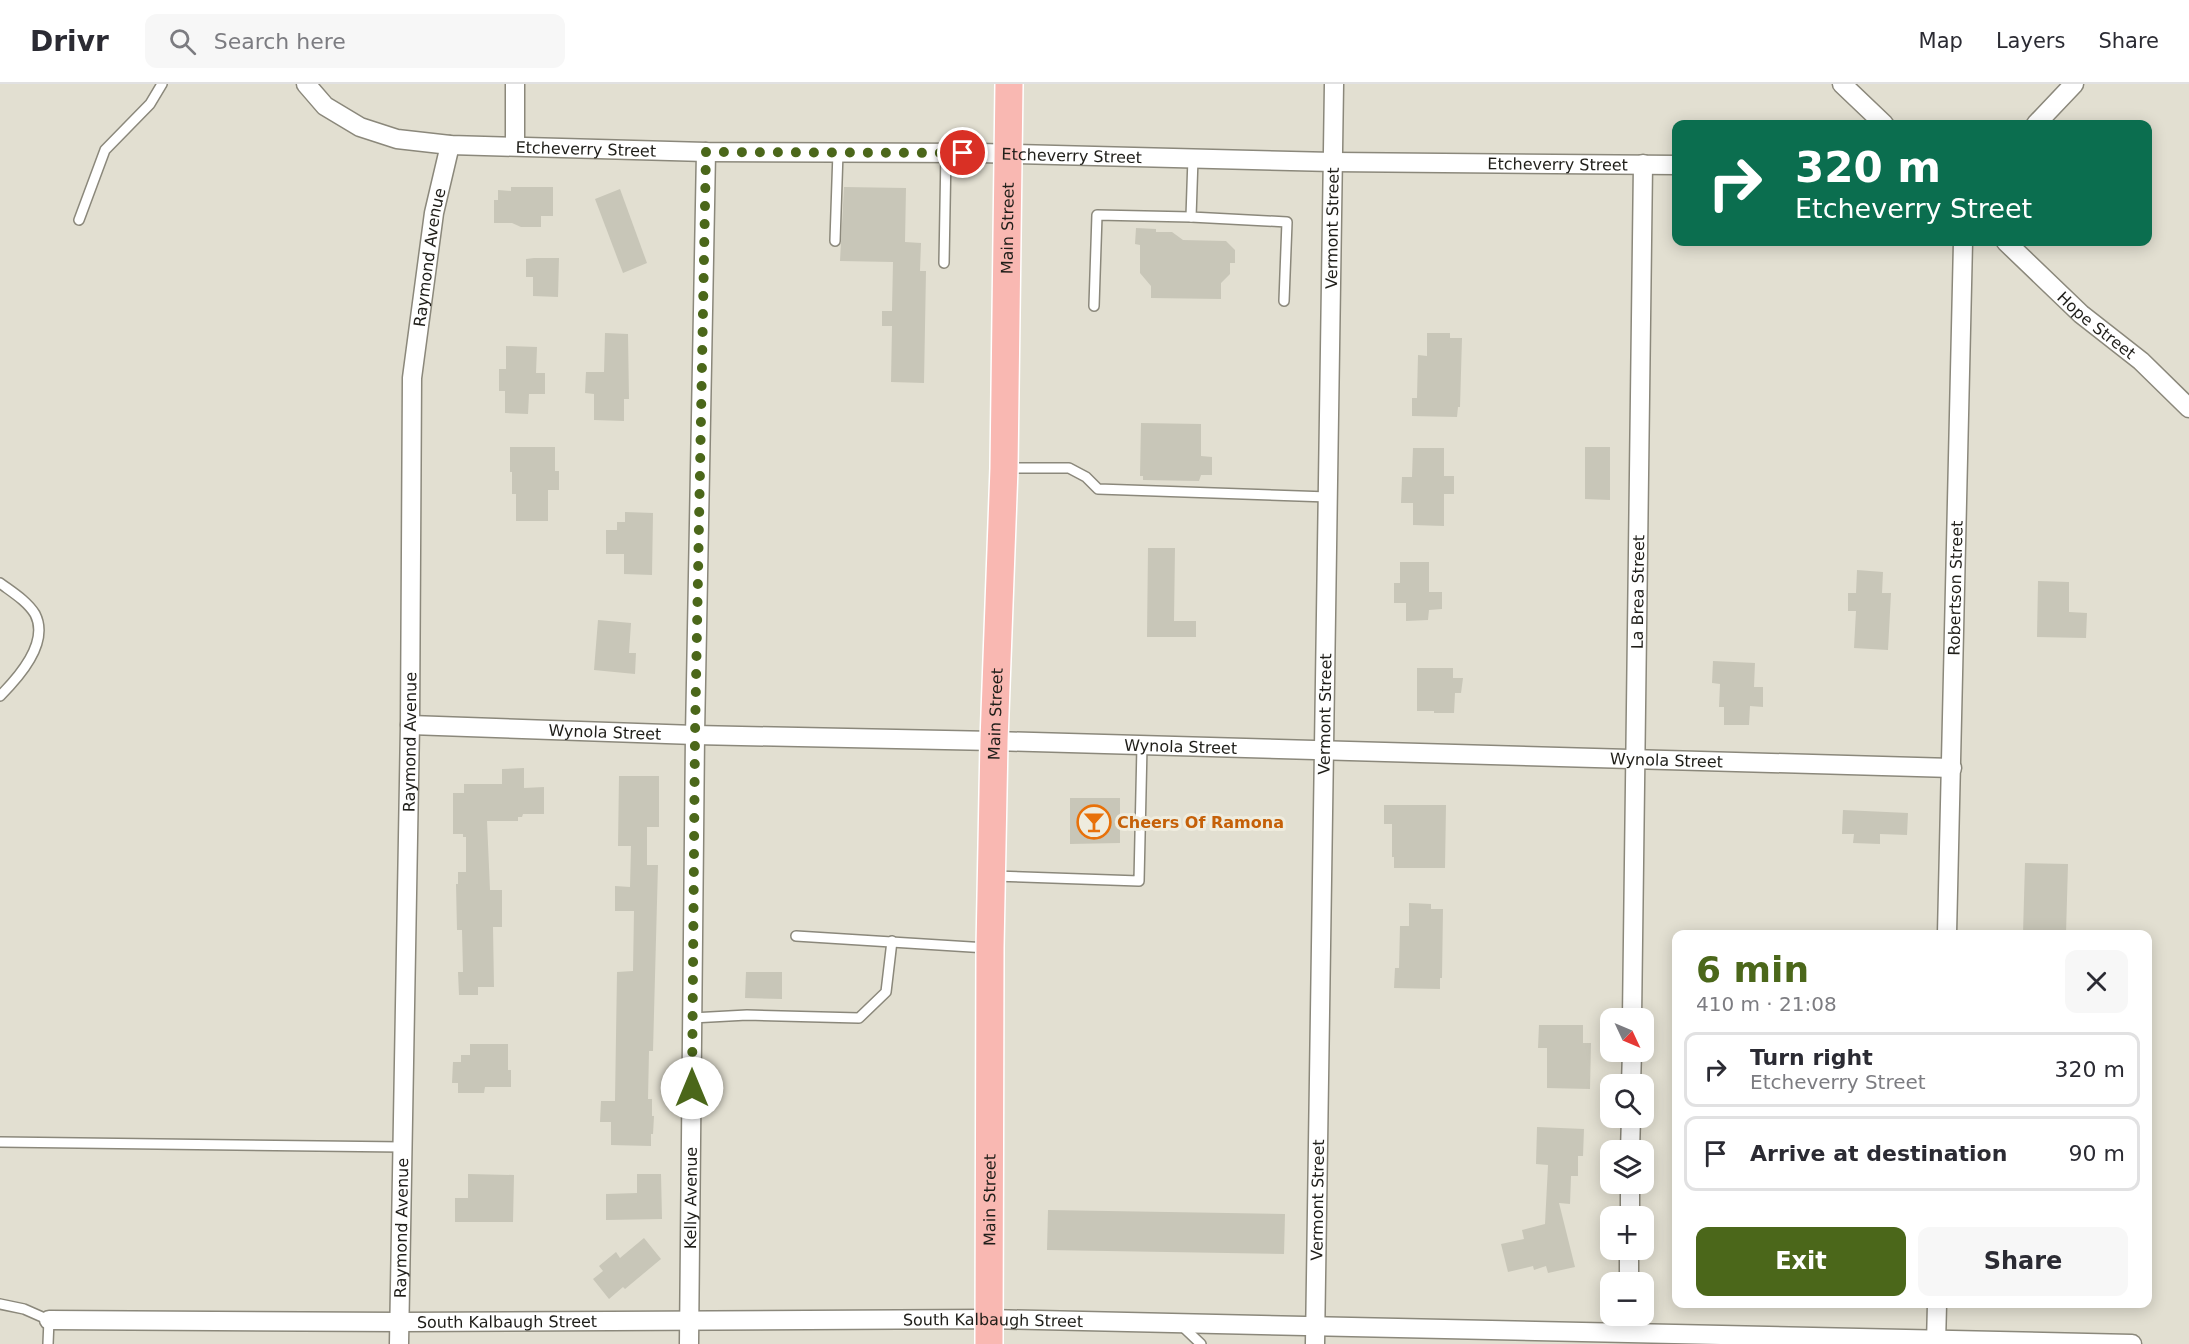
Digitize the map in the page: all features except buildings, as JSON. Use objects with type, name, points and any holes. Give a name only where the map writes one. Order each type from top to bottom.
[{"type":"main road","name":"Main Street","points":[[989,1331],[991,876],[1004,468],[1009,84]]},
{"type":"street","name":"Etcheverry Street","points":[[306,84],[325,106],[360,127],[397,139],[450,145],[706,152],[946,152],[1333,162],[1672,165]]},
{"type":"street","points":[[515,84],[515,146]]},
{"type":"street","name":"Vermont Street","points":[[1316,1335],[1334,84]]},
{"type":"street","points":[[1842,84],[1880,120]]},
{"type":"street","points":[[2040,120],[2074,84]]},
{"type":"street","name":"Raymond Avenue","points":[[399,1344],[411,725],[412,378],[434,213],[450,145]]},
{"type":"street","name":"Kelly Avenue","points":[[689,1344],[695,735],[706,152]]},
{"type":"street","name":"La Brea Street","points":[[1632,1008],[1643,164]]},
{"type":"street","name":"Robertson Street","points":[[1947,930],[1963,246]]},
{"type":"street","name":"Hope Street","points":[[2010,246],[2081,314],[2142,361],[2189,408]]},
{"type":"street","name":"Wynola Street","points":[[411,725],[695,735],[994,741],[1952,768]]},
{"type":"street","points":[[1936,1342],[1937,1308]]},
{"type":"street","name":"South Kalbaugh Street","points":[[49,1320],[400,1322],[689,1320],[989,1331],[1179,1323],[1316,1335],[1628,1331],[1936,1342],[2132,1344]]},
{"type":"lane","points":[[79,220],[105,150],[150,104],[162,84]]},
{"type":"lane","points":[[835,241],[838,152]]},
{"type":"lane","points":[[944,263],[946,152]]},
{"type":"lane","points":[[1191,217],[1193,158]]},
{"type":"lane","points":[[1094,306],[1096,215],[1287,222],[1284,301]]},
{"type":"lane","points":[[1004,468],[1069,468],[1086,477],[1098,489],[1328,497]]},
{"type":"lane","points":[[0,583],[30,607],[36,616],[38,625],[38,638],[30,658],[0,696]]},
{"type":"lane","points":[[991,876],[1139,881],[1142,746]]},
{"type":"lane","points":[[796,936],[990,948]]},
{"type":"lane","points":[[692,1018],[747,1015],[858,1018],[886,992],[892,941]]},
{"type":"lane","points":[[0,1142],[403,1147]]},
{"type":"lane","points":[[0,1304],[49,1320],[48,1344]]},
{"type":"lane","points":[[1179,1323],[1201,1344]]},
{"type":"place","name":"Cheers Of Ramona","points":[[1094,822]]},
{"type":"route","points":[[692,1088],[695,735],[706,152],[963,153]]}]
